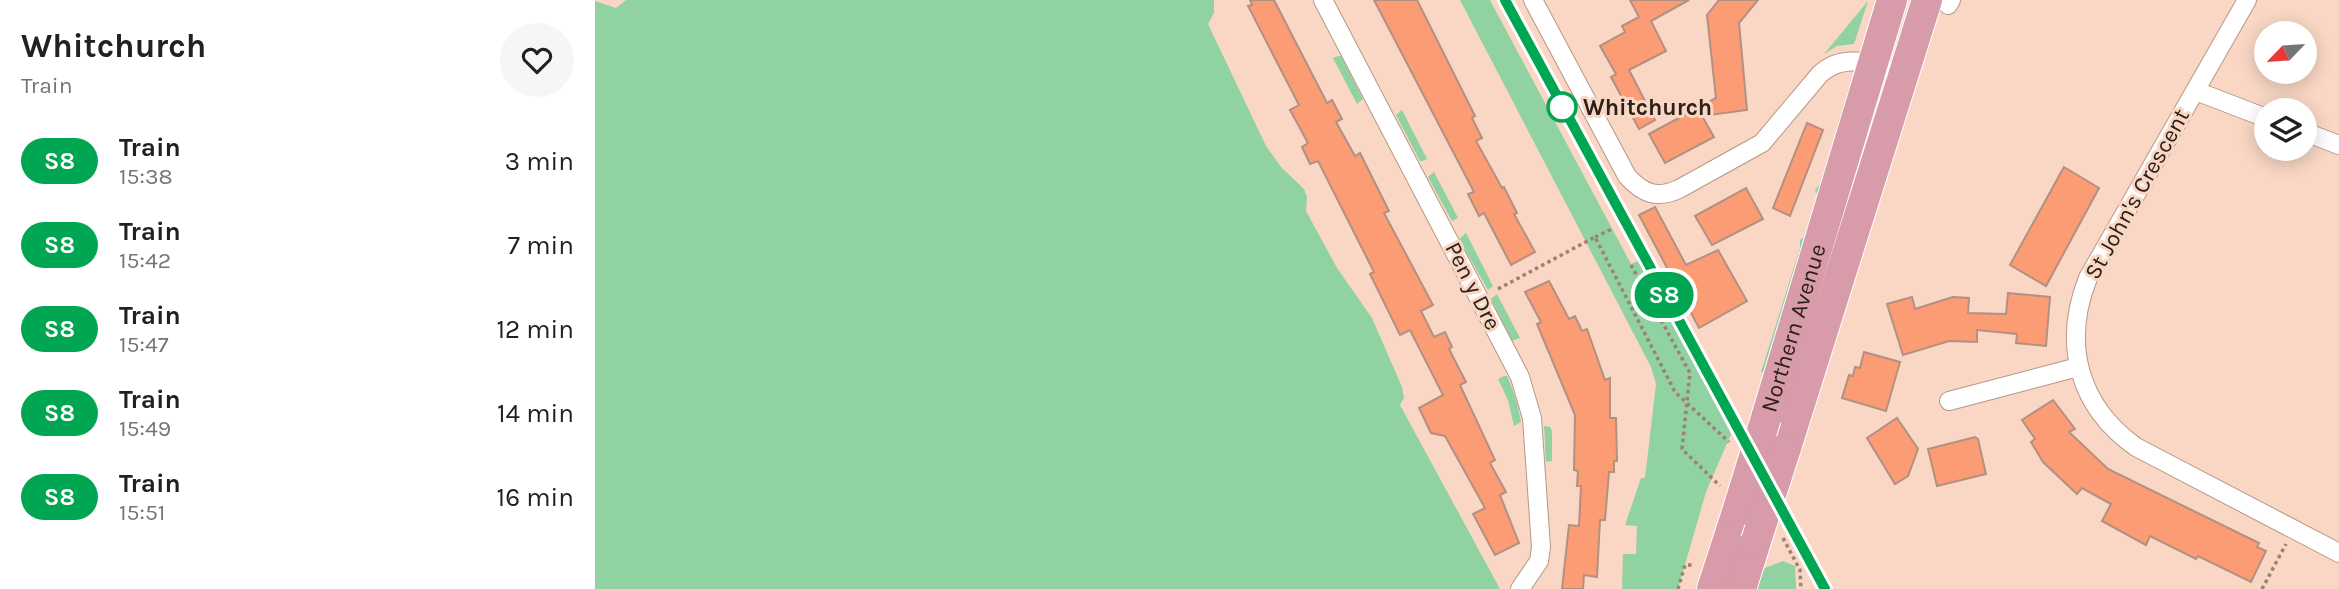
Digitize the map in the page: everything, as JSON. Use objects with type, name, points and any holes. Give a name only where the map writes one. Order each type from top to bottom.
[{"type":"highway","name":"Northern Avenue","points":[[1706,577],[1730,500],[1766,418],[1892,0]]},
{"type":"highway","name":"Northern Avenue","points":[[1741,589],[1770,540],[1786,448],[1904,75],[1942,2]]},
{"type":"street","name":"Pen y Dre","points":[[1323,0],[1511,360],[1528,400],[1532,418],[1541,547],[1539,561],[1520,589]]},
{"type":"street","points":[[1533,0],[1627,176],[1645,192],[1656,195],[1679,189],[1762,143],[1820,74],[1831,65],[1850,61],[1904,75]]},
{"type":"street","name":"St John's Crescent","points":[[2247,0],[2088,278],[2077,317],[2078,367],[2095,405],[2122,437],[2136,447],[2339,553]]},
{"type":"street","points":[[2196,91],[2254,113]]},
{"type":"street","points":[[2317,137],[2339,145]]},
{"type":"street","points":[[1949,401],[2078,367]]},
{"type":"path","points":[[1498,289],[1612,229]]},
{"type":"path","points":[[1595,237],[1675,392],[1729,442]]},
{"type":"path","points":[[1631,264],[1690,373],[1682,449],[1730,500]]},
{"type":"path","points":[[2262,589],[2293,530]]},
{"type":"path","points":[[1770,540],[1800,570],[1801,589]]},
{"type":"path","points":[[1678,589],[1685,565],[1706,577]]},
{"type":"green space","points":[[626,0],[1214,0],[1214,13],[1208,24],[1266,146],[1281,167],[1304,189],[1307,197],[1306,211],[1337,268],[1372,318],[1402,387],[1404,398],[1400,405],[1500,589],[595,589],[595,1],[616,8]]},
{"type":"green space","points":[[1460,0],[1490,0],[1631,264],[1640,260],[1731,434],[1706,492],[1678,589],[1622,589],[1623,554],[1636,554],[1637,526],[1625,525],[1641,478],[1645,478],[1656,384],[1651,367]]},
{"type":"green space","points":[[1868,1],[1854,44],[1837,46],[1824,54]]},
{"type":"green space","points":[[1341,56],[1363,99],[1357,104],[1333,58]]},
{"type":"green space","points":[[1849,87],[1851,90],[1764,373],[1761,372],[1800,248],[1800,240],[1804,237],[1817,194],[1815,190],[1820,184]]},
{"type":"green space","points":[[1402,110],[1427,159],[1420,161],[1396,115]]},
{"type":"green space","points":[[1434,172],[1458,218],[1452,221],[1428,177]]},
{"type":"green space","points":[[1466,233],[1493,286],[1488,290],[1459,239]]},
{"type":"green space","points":[[1497,294],[1520,338],[1512,341],[1491,299]]},
{"type":"green space","points":[[1507,376],[1512,387],[1520,416],[1521,422],[1514,426],[1508,400],[1498,379]]},
{"type":"green space","points":[[1544,426],[1550,427],[1552,431],[1552,461],[1546,462]]},
{"type":"green space","points":[[1783,561],[1795,566],[1796,589],[1754,589],[1765,568]]},
{"type":"building","points":[[1250,0],[1274,0],[1327,103],[1332,100],[1342,119],[1336,122],[1355,156],[1360,153],[1389,211],[1384,213],[1433,305],[1421,311],[1434,337],[1445,332],[1452,347],[1449,349],[1466,382],[1460,385],[1495,460],[1490,463],[1506,492],[1500,495],[1519,543],[1495,555],[1473,514],[1485,508],[1445,436],[1431,433],[1419,408],[1443,395],[1410,330],[1400,335],[1370,274],[1374,272],[1318,161],[1310,164],[1302,147],[1308,143],[1290,110],[1299,105],[1248,6],[1252,5]]},
{"type":"building","points":[[1374,0],[1417,0],[1475,116],[1472,118],[1482,138],[1476,141],[1502,188],[1504,187],[1517,213],[1514,214],[1535,252],[1511,265],[1484,213],[1479,216],[1468,194],[1474,192]]},
{"type":"building","points":[[1630,0],[1689,0],[1651,21],[1666,51],[1629,70],[1655,120],[1639,129],[1611,77],[1616,74],[1600,46],[1625,32],[1622,26],[1639,17]]},
{"type":"building","points":[[1719,0],[1758,0],[1739,23],[1747,110],[1702,116],[1714,137],[1665,163],[1649,134],[1716,98],[1707,15]]},
{"type":"building","points":[[1807,123],[1823,130],[1790,216],[1773,208]]},
{"type":"building","points":[[2064,167],[2099,188],[2046,286],[2010,265]]},
{"type":"building","points":[[1746,188],[1763,219],[1712,245],[1695,216]]},
{"type":"building","points":[[1655,207],[1686,265],[1718,250],[1747,301],[1699,328],[1639,215]]},
{"type":"building","points":[[1549,281],[1569,319],[1575,316],[1582,331],[1587,329],[1605,380],[1610,378],[1610,418],[1616,418],[1617,461],[1614,461],[1614,472],[1609,472],[1605,520],[1600,520],[1597,577],[1584,575],[1583,589],[1562,589],[1569,525],[1579,526],[1581,486],[1577,486],[1578,471],[1574,470],[1575,415],[1537,324],[1541,322],[1525,292]]},
{"type":"building","points":[[2008,293],[2050,297],[2046,346],[2016,343],[2017,334],[1977,330],[1977,342],[1949,341],[1903,355],[1887,304],[1912,297],[1915,309],[1953,297],[1969,298],[1968,313],[2006,314]]},
{"type":"building","points":[[1864,352],[1900,362],[1886,411],[1842,398],[1849,375],[1853,376],[1855,367],[1860,368]]},
{"type":"building","points":[[2053,400],[2075,429],[2069,432],[2108,469],[2259,543],[2257,547],[2266,551],[2251,582],[2150,536],[2146,545],[2102,521],[2111,504],[2082,488],[2077,494],[2043,462],[2031,442],[2035,439],[2022,420]]},
{"type":"building","points":[[1897,418],[1918,449],[1908,476],[1895,484],[1867,438]]},
{"type":"building","points":[[1975,437],[1978,439],[1986,474],[1937,486],[1928,449]]},
{"type":"railway","points":[[1505,0],[1825,589]]},
{"type":"train","name":"S8","points":[[1505,0],[1825,589]]},
{"type":"place","name":"Whitchurch","points":[[1562,107]]}]
